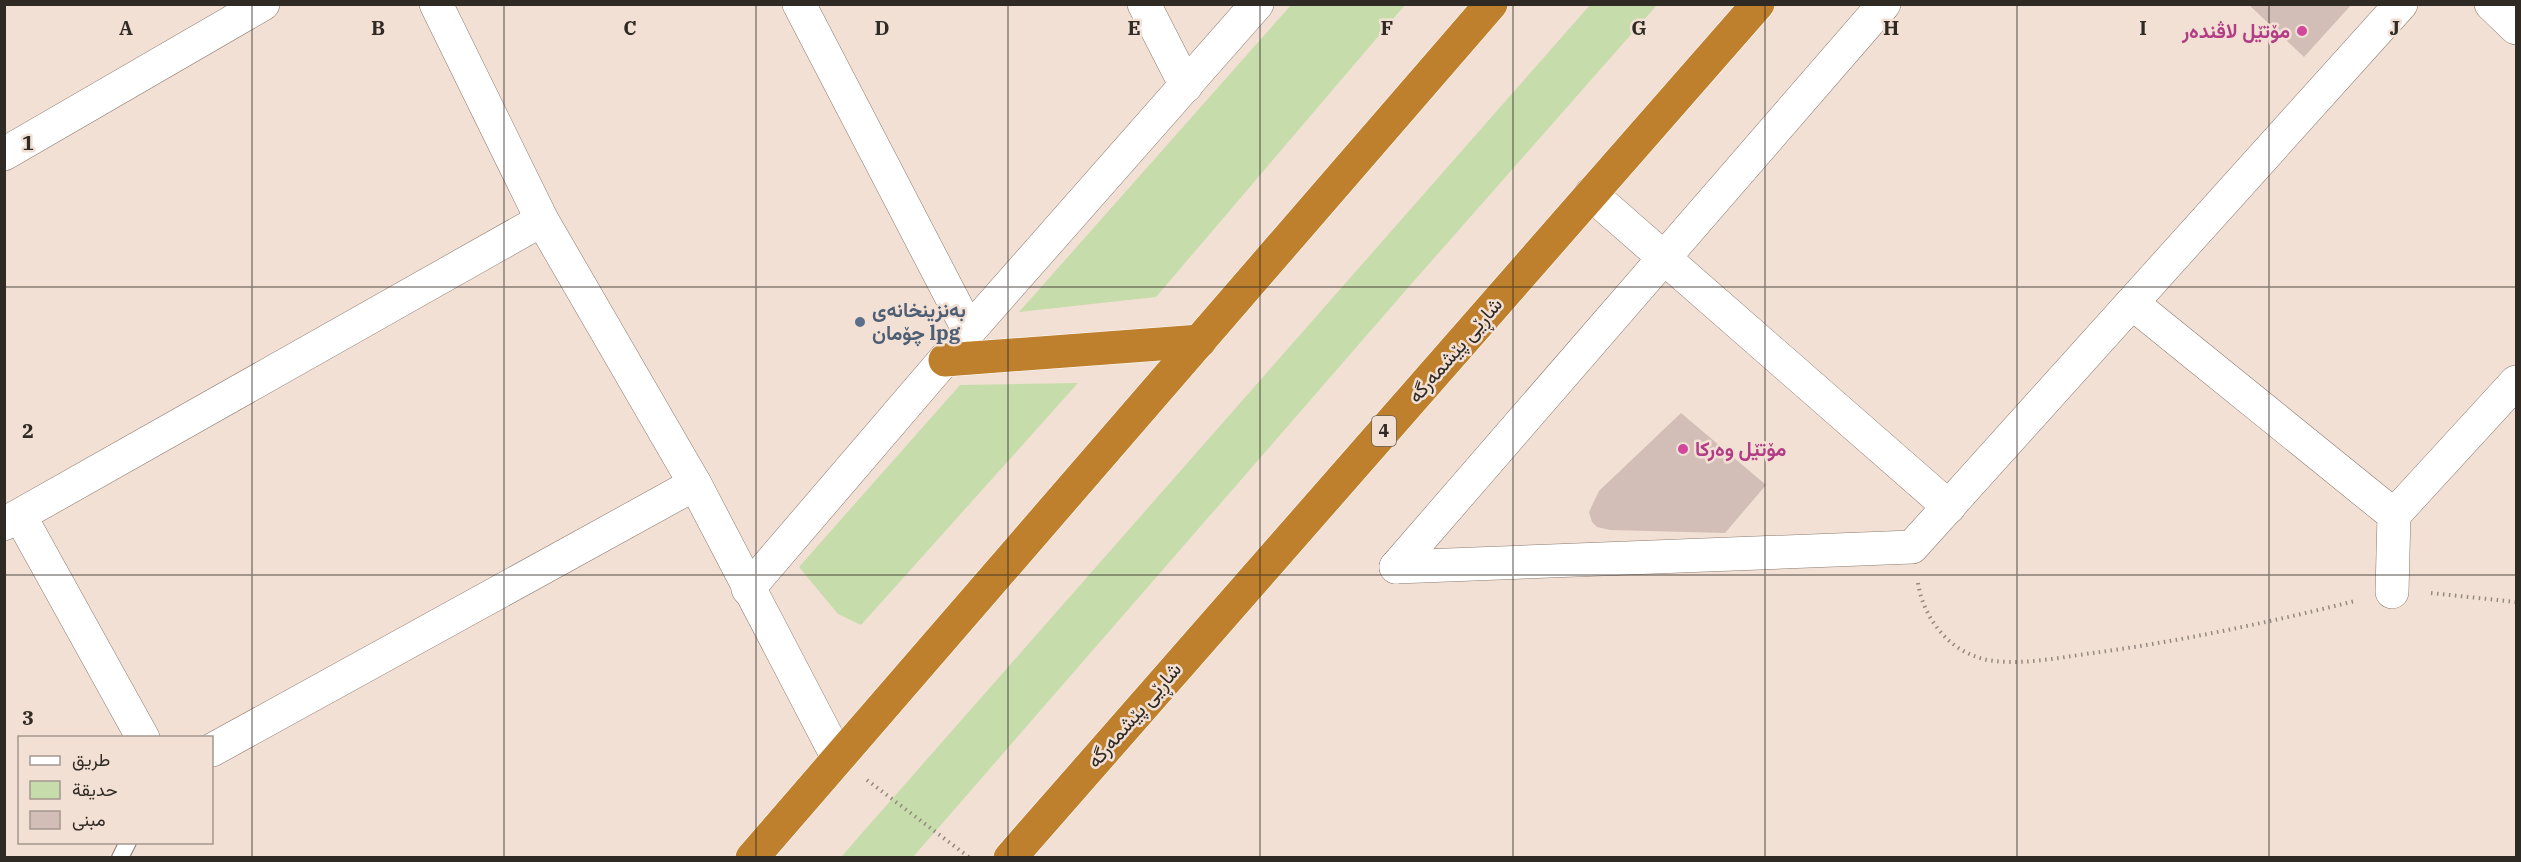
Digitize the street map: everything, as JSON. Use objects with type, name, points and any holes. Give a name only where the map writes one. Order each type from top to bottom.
[{"type":"highway","points":[[752,858],[1491,4]]},
{"type":"highway","name":"شاڕێی پێشمەرگە","points":[[1010,858],[1758,4]]},
{"type":"highway","points":[[945,360],[1200,341]]},
{"type":"street","points":[[4,154],[264,4]]},
{"type":"street","points":[[436,4],[542,220],[695,484],[838,758]]},
{"type":"street","points":[[799,4],[969,331]]},
{"type":"street","points":[[1144,4],[1186,87]]},
{"type":"street","points":[[748,589],[969,331],[1257,4]]},
{"type":"street","points":[[1884,4],[1396,567],[1912,547],[2401,4]]},
{"type":"street","points":[[2491,4],[2517,28]]},
{"type":"street","points":[[1591,194],[1949,507]]},
{"type":"street","points":[[142,736],[12,520],[542,220]]},
{"type":"street","points":[[2132,303],[2394,515]]},
{"type":"street","points":[[2392,592],[2394,515],[2517,382]]},
{"type":"street","points":[[213,749],[695,484]]},
{"type":"lane","points":[[120,858],[127,844]]},
{"type":"path","points":[[1912,547],[1921,603],[1940,634],[1965,652],[1995,661],[2069,656],[2160,644],[2250,626],[2392,592],[2425,592],[2517,602]]},
{"type":"path","points":[[838,758],[970,858]]},
{"type":"green space","points":[[1291,5],[1405,5],[1156,297],[1019,312]]},
{"type":"green space","points":[[1590,5],[1657,5],[913,857],[841,857]]},
{"type":"green space","points":[[1078,383],[861,625],[838,614],[799,567],[960,385]]},
{"type":"building","name":"مۆتێل لاڤندەر","points":[[2248,4],[2352,4],[2304,57]]},
{"type":"building","name":"مۆتێل وەرکا","points":[[1681,413],[1766,485],[1725,533],[1610,530],[1597,527],[1592,522],[1589,512],[1599,491]]},
{"type":"place","name":"مۆتێل لاڤندەر","points":[[2302,31]]},
{"type":"place","name":"بەنزینخانەی چۆمان lpg","points":[[860,322]]},
{"type":"place","name":"مۆتێل وەرکا","points":[[1683,449]]}]
